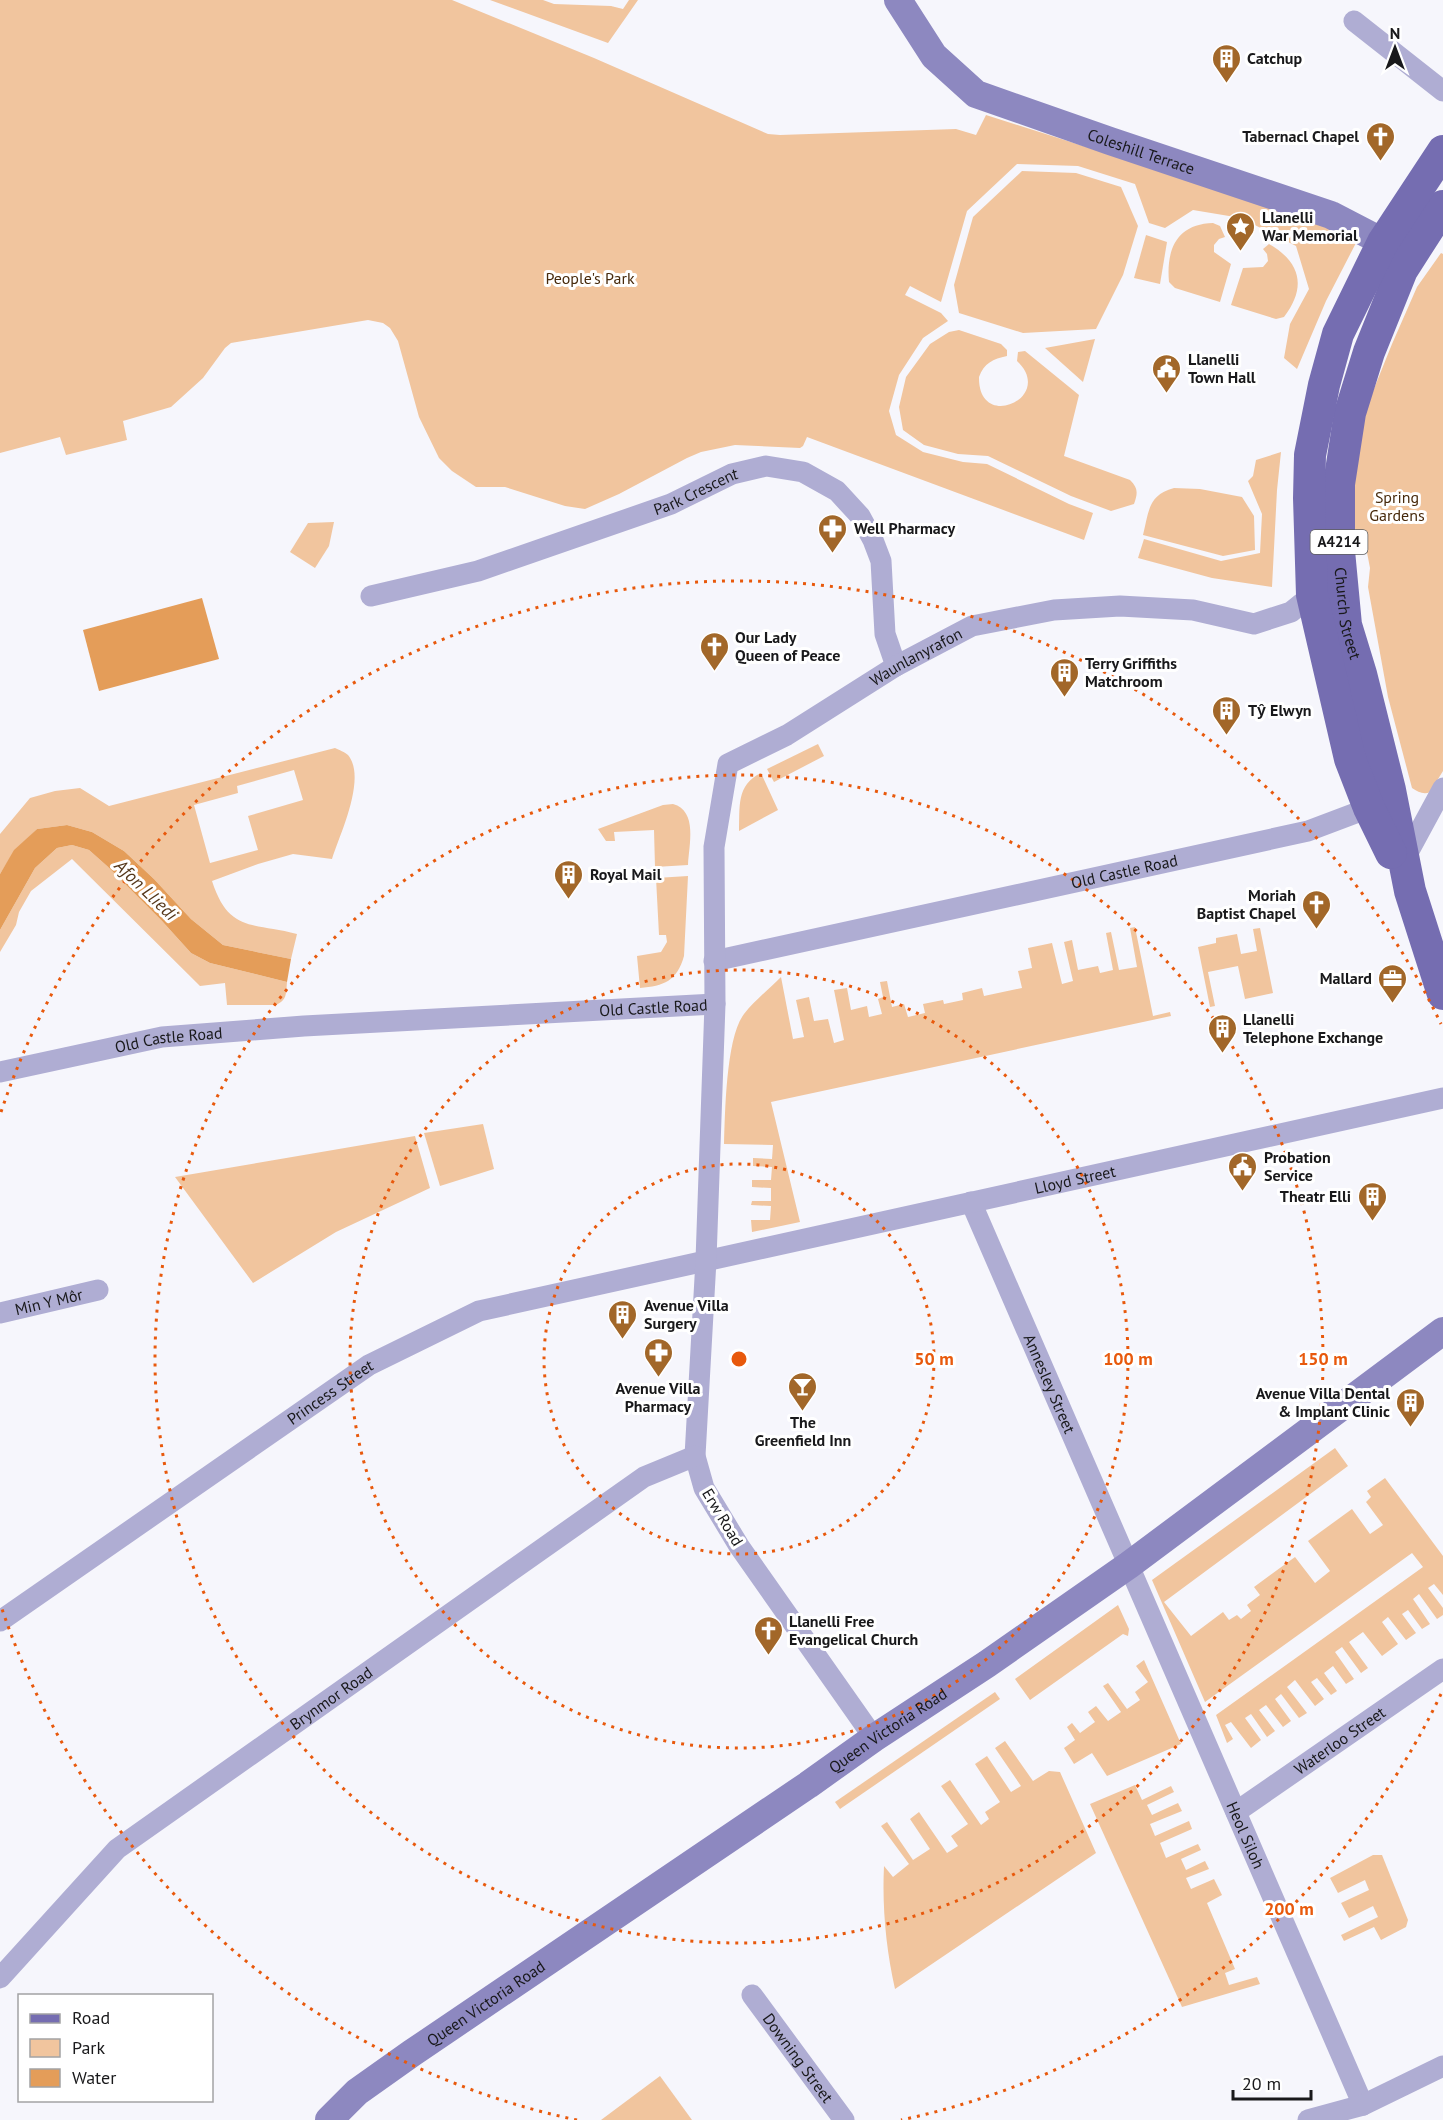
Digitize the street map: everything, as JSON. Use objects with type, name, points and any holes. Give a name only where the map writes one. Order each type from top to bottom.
[{"type":"main road","name":"Church Street","points":[[1312,595],[1310,454],[1324,385],[1338,334],[1383,242],[1443,151]]},
{"type":"main road","name":"Church Street","points":[[1410,891],[1404,860],[1379,799],[1361,674],[1346,625],[1339,551],[1339,484],[1350,413],[1369,352],[1402,270],[1443,206]]},
{"type":"main road","name":"A4214","points":[[1312,595],[1350,759],[1379,799],[1443,994]]},
{"type":"street","name":"Coleshill Terrace","points":[[898,0],[934,56],[976,94],[1331,215],[1383,242]]},
{"type":"street","points":[[1354,21],[1443,90]]},
{"type":"street","points":[[1383,242],[1423,238]]},
{"type":"street","name":"Park Crescent","points":[[371,596],[478,571],[671,504],[732,474],[766,466],[803,472],[837,491],[860,516],[881,561],[885,634],[896,666]]},
{"type":"street","name":"Waunlanyrafon","points":[[714,961],[714,847],[728,764],[787,735],[896,666],[972,626],[1054,610],[1120,606],[1193,610],[1254,624],[1291,612],[1312,595]]},
{"type":"street","points":[[1404,860],[1443,788]]},
{"type":"street","name":"Old Castle Road","points":[[0,1072],[162,1037],[304,1026],[715,1004],[714,961],[1308,831],[1379,799]]},
{"type":"street","name":"Erw Road","points":[[715,1004],[706,1260],[695,1456],[704,1488],[739,1546],[874,1738]]},
{"type":"street","name":"Lloyd Street","points":[[706,1260],[1443,1098]]},
{"type":"street","name":"Annesley Street","points":[[971,1202],[1129,1565]]},
{"type":"street","name":"Princess Street","points":[[0,1621],[369,1365],[479,1311],[706,1260]]},
{"type":"street","name":"Min Y Môr","points":[[0,1313],[98,1290]]},
{"type":"street","name":"Queen Victoria Road","points":[[329,2120],[357,2092],[375,2079],[874,1738],[987,1664],[1129,1565],[1443,1331]]},
{"type":"street","name":"Brynmor Road","points":[[0,1978],[117,1849],[644,1477],[695,1456]]},
{"type":"street","name":"Heol Siloh","points":[[1129,1565],[1363,2105]]},
{"type":"street","name":"Waterloo Street","points":[[1236,1812],[1443,1669]]},
{"type":"street","name":"Downing Street","points":[[752,1995],[844,2120]]},
{"type":"street","points":[[1308,2120],[1363,2105],[1443,2066]]},
{"type":"green space","name":"People's Park","points":[[0,0],[452,0],[594,58],[768,134],[956,129],[976,135],[986,115],[1243,197],[1358,239],[1326,301],[1297,369],[1284,358],[1290,324],[1309,289],[1296,246],[1241,218],[1193,210],[1165,228],[1149,223],[1135,184],[1078,166],[1017,164],[967,211],[941,302],[910,286],[905,295],[941,313],[948,321],[923,338],[899,375],[889,411],[896,435],[923,452],[963,462],[987,464],[1069,504],[1093,513],[1084,540],[807,437],[800,448],[735,445],[701,452],[585,509],[565,506],[505,487],[476,487],[452,471],[439,458],[419,417],[398,341],[390,328],[383,323],[368,320],[231,343],[203,378],[171,407],[123,421],[127,440],[66,455],[60,437],[0,453]]},
{"type":"green space","points":[[490,0],[543,0],[554,4],[611,6],[623,9],[629,0],[638,0],[608,43]]},
{"type":"green space","points":[[1022,171],[1076,173],[1121,187],[1138,226],[1123,275],[1096,329],[1023,333],[959,313],[954,285],[973,217]]},
{"type":"green space","points":[[1213,223],[1220,226],[1225,237],[1219,239],[1214,245],[1214,252],[1231,264],[1220,302],[1175,288],[1169,282],[1170,259],[1176,240],[1191,228]]},
{"type":"green space","points":[[1146,235],[1167,242],[1160,284],[1134,278]]},
{"type":"green space","points":[[1269,244],[1288,259],[1294,268],[1298,286],[1296,296],[1284,317],[1276,319],[1231,305],[1243,268],[1263,267],[1268,261],[1263,249]]},
{"type":"green space","name":"Spring Gardens","points":[[1441,253],[1443,254],[1443,771],[1430,792],[1426,793],[1412,788],[1388,697],[1368,587],[1370,568],[1364,537],[1353,527],[1351,485],[1363,416],[1417,287]]},
{"type":"green space","points":[[959,330],[1001,344],[1007,350],[1007,356],[990,362],[979,377],[982,394],[990,403],[1001,406],[1012,404],[1022,397],[1027,387],[1027,374],[1017,361],[1018,352],[1025,351],[1079,395],[1064,456],[1130,480],[1136,491],[1134,504],[1111,511],[1071,496],[988,456],[958,454],[924,445],[903,430],[899,407],[906,377],[930,344],[949,332]]},
{"type":"green space","points":[[1095,339],[1083,382],[1045,348]]},
{"type":"green space","points":[[1281,452],[1272,587],[1212,578],[1138,558],[1144,539],[1221,561],[1260,553],[1262,514],[1248,481],[1253,476],[1256,460]]},
{"type":"green space","points":[[1174,488],[1200,489],[1242,497],[1254,516],[1255,550],[1223,556],[1143,535],[1154,500],[1165,491]]},
{"type":"green space","points":[[334,522],[329,546],[315,568],[290,552],[308,523]]},
{"type":"green space","points":[[818,744],[824,756],[774,782],[767,769]]},
{"type":"green space","points":[[335,748],[348,755],[355,777],[346,821],[332,859],[293,854],[212,881],[226,910],[234,917],[255,926],[297,934],[291,959],[223,945],[191,919],[124,851],[92,832],[67,825],[37,829],[15,850],[0,874],[0,834],[30,798],[55,791],[80,788],[109,806]],"holes":[[[294,770],[303,800],[248,816],[258,850],[210,863],[194,805],[238,793],[237,786]]]},
{"type":"green space","points":[[761,773],[778,810],[739,831],[743,790],[753,778]]},
{"type":"green space","points":[[673,804],[681,808],[689,821],[688,865],[655,867],[654,830],[614,832],[615,841],[606,841],[598,829],[663,805]]},
{"type":"green space","points":[[72,845],[89,850],[107,866],[191,953],[210,963],[287,982],[284,999],[276,1005],[227,1005],[225,983],[200,986],[72,859],[31,891],[19,912],[16,925],[0,952],[0,930],[35,868],[57,848]]},
{"type":"green space","points":[[688,876],[684,956],[678,971],[663,984],[640,988],[637,956],[661,952],[667,942],[666,935],[659,935],[656,878]]},
{"type":"green space","points":[[1135,927],[1153,1016],[1170,1012],[1171,1016],[771,1102],[800,1222],[752,1232],[751,1220],[770,1220],[771,1206],[751,1205],[752,1201],[771,1201],[771,1188],[752,1187],[752,1180],[771,1180],[772,1167],[753,1166],[753,1158],[772,1159],[773,1145],[724,1144],[730,1057],[733,1040],[744,1014],[781,977],[793,1039],[804,1037],[796,1000],[809,997],[814,1021],[828,1019],[834,1043],[844,1040],[834,990],[847,988],[851,1010],[867,1006],[869,1017],[882,1014],[878,999],[883,997],[880,982],[887,981],[892,1007],[904,1004],[908,1017],[925,1013],[923,1004],[943,1000],[944,1004],[963,1000],[962,993],[982,988],[984,996],[1022,988],[1018,971],[1032,968],[1028,948],[1052,943],[1062,984],[1073,981],[1064,942],[1072,940],[1078,970],[1098,966],[1100,973],[1113,970],[1106,933],[1111,932],[1119,970],[1137,967],[1130,928]]},
{"type":"green space","points":[[1260,928],[1273,993],[1245,999],[1238,966],[1208,972],[1215,1006],[1210,1007],[1198,947],[1216,943],[1216,938],[1237,934],[1241,954],[1257,951],[1253,929]]},
{"type":"green space","points":[[483,1124],[494,1169],[440,1186],[424,1133]]},
{"type":"green space","points":[[415,1136],[430,1188],[336,1232],[253,1283],[175,1177]]},
{"type":"green space","points":[[1335,1448],[1348,1466],[1164,1602],[1191,1636],[1223,1612],[1229,1620],[1237,1615],[1241,1619],[1251,1611],[1247,1605],[1260,1595],[1254,1587],[1295,1557],[1315,1583],[1330,1571],[1308,1541],[1352,1509],[1370,1534],[1383,1525],[1366,1502],[1371,1497],[1367,1491],[1385,1478],[1443,1556],[1443,1595],[1434,1584],[1428,1588],[1443,1608],[1443,1615],[1437,1619],[1419,1594],[1413,1599],[1430,1624],[1422,1629],[1408,1610],[1402,1614],[1416,1633],[1406,1640],[1388,1617],[1382,1622],[1398,1644],[1382,1656],[1363,1632],[1349,1642],[1368,1668],[1361,1673],[1342,1647],[1335,1652],[1354,1679],[1346,1684],[1333,1666],[1324,1673],[1337,1691],[1331,1695],[1317,1678],[1311,1682],[1324,1699],[1315,1706],[1295,1680],[1287,1687],[1307,1713],[1299,1718],[1281,1694],[1275,1699],[1291,1721],[1283,1727],[1266,1705],[1259,1710],[1275,1731],[1267,1737],[1251,1714],[1245,1718],[1261,1740],[1251,1748],[1231,1722],[1225,1725],[1233,1739],[1227,1743],[1216,1715],[1423,1567],[1412,1553],[1205,1702],[1152,1580]]},
{"type":"green space","points":[[1118,1605],[1129,1629],[1128,1636],[1123,1634],[1030,1700],[1015,1679]]},
{"type":"green space","points":[[1144,1660],[1181,1744],[1107,1776],[1092,1753],[1074,1764],[1064,1748],[1075,1740],[1067,1727],[1072,1723],[1080,1733],[1095,1722],[1088,1712],[1096,1706],[1108,1721],[1121,1712],[1103,1686],[1108,1683],[1127,1709],[1140,1700],[1135,1692],[1148,1682],[1136,1666]]},
{"type":"green space","points":[[995,1692],[1000,1699],[840,1809],[835,1802]]},
{"type":"green space","points":[[1005,1741],[1033,1781],[1049,1771],[1060,1772],[1096,1853],[895,1989],[885,1928],[884,1866],[893,1877],[909,1864],[881,1826],[887,1822],[913,1860],[930,1849],[910,1819],[919,1812],[947,1853],[958,1846],[951,1836],[968,1824],[941,1786],[950,1780],[981,1825],[989,1819],[985,1812],[1000,1802],[975,1764],[987,1756],[1011,1792],[1021,1786],[995,1748]]},
{"type":"green space","points":[[1135,1785],[1142,1800],[1171,1786],[1174,1792],[1147,1805],[1152,1815],[1178,1803],[1182,1811],[1150,1824],[1155,1836],[1189,1821],[1192,1829],[1160,1843],[1166,1858],[1198,1844],[1201,1850],[1181,1859],[1186,1870],[1205,1861],[1209,1869],[1186,1878],[1191,1889],[1214,1879],[1222,1895],[1207,1903],[1235,1969],[1225,1973],[1229,1985],[1257,1977],[1260,1984],[1182,2007],[1090,1804]]},
{"type":"green space","points":[[1373,1855],[1382,1855],[1408,1920],[1406,1927],[1381,1940],[1374,1927],[1344,1941],[1341,1935],[1378,1917],[1373,1906],[1349,1918],[1341,1903],[1369,1890],[1365,1880],[1338,1893],[1330,1878]]},
{"type":"green space","points":[[660,2076],[692,2120],[601,2120]]},
{"type":"water","points":[[202,598],[219,659],[99,691],[83,630]]},
{"type":"water","name":"Afon Lliedi","points":[[67,825],[92,832],[124,851],[191,919],[223,945],[291,959],[287,982],[210,963],[191,953],[107,866],[89,850],[72,845],[57,848],[35,868],[0,930],[0,874],[14,850],[37,829]]},
{"type":"place","name":"Catchup","points":[[1226,84]]},
{"type":"place","name":"Tabernacl Chapel","points":[[1380,162]]},
{"type":"place","name":"Llanelli War Memorial","points":[[1241,252]]},
{"type":"place","name":"Llanelli Town Hall","points":[[1167,394]]},
{"type":"place","name":"Well Pharmacy","points":[[833,554]]},
{"type":"place","name":"Our Lady Queen of Peace","points":[[714,672]]},
{"type":"place","name":"Terry Griffiths Matchroom","points":[[1064,698]]},
{"type":"place","name":"Tŷ Elwyn","points":[[1227,736]]},
{"type":"place","name":"Royal Mail","points":[[569,900]]},
{"type":"place","name":"Moriah Baptist Chapel","points":[[1317,930]]},
{"type":"place","name":"Mallard","points":[[1393,1004]]},
{"type":"place","name":"Llanelli Telephone Exchange","points":[[1222,1054]]},
{"type":"place","name":"Probation Service","points":[[1243,1192]]},
{"type":"place","name":"Theatr Elli","points":[[1372,1222]]},
{"type":"place","name":"Avenue Villa Surgery","points":[[623,1340]]},
{"type":"place","name":"Avenue Villa Pharmacy","points":[[658,1378]]},
{"type":"place","name":"The Greenfield Inn","points":[[803,1412]]},
{"type":"place","name":"Avenue Villa Dental & Implant Clinic","points":[[1411,1428]]},
{"type":"place","name":"Llanelli Free Evangelical Church","points":[[768,1656]]}]
